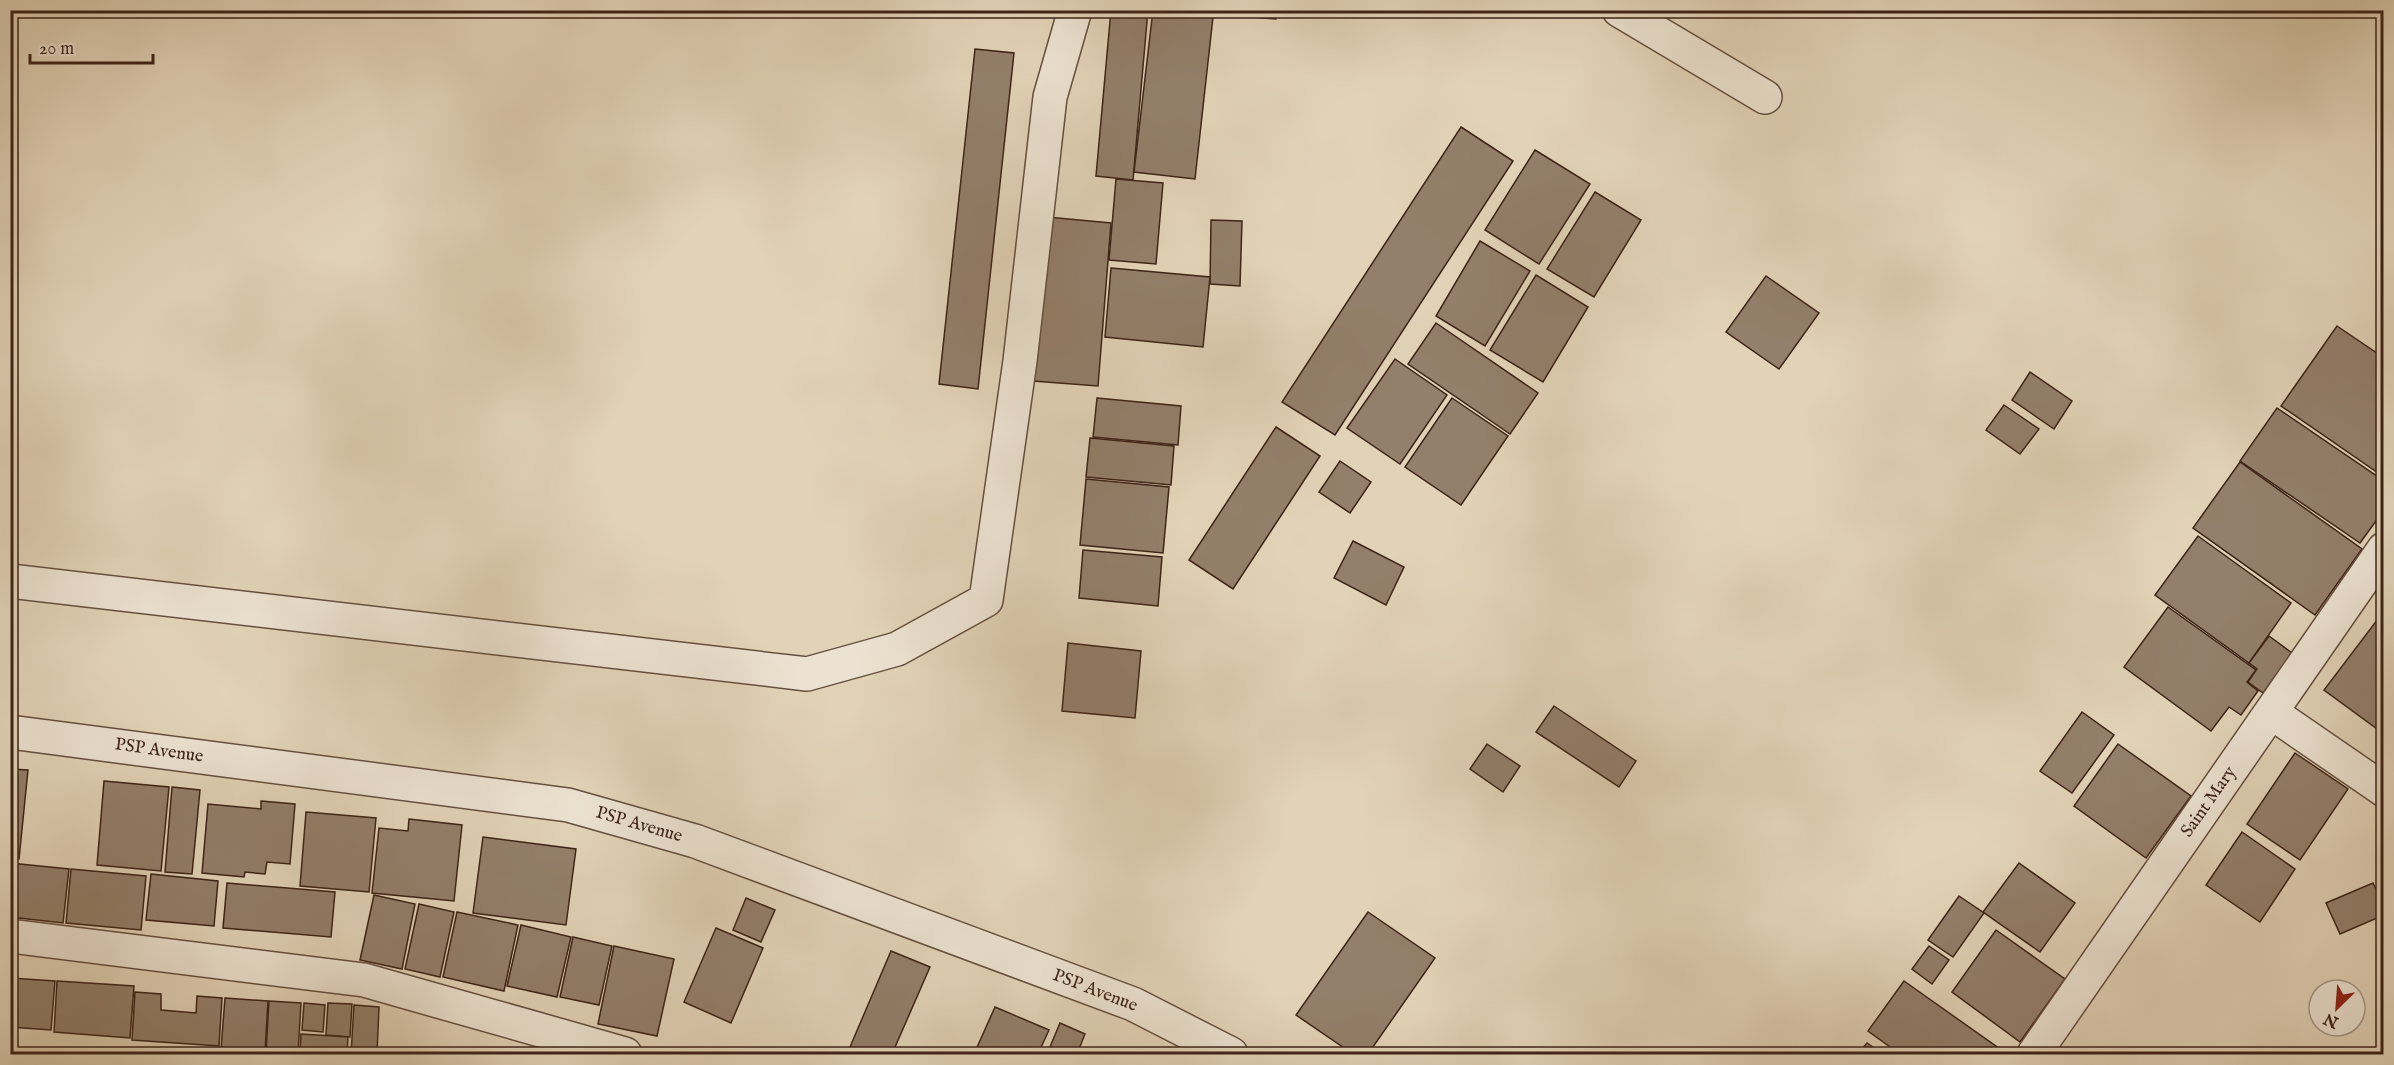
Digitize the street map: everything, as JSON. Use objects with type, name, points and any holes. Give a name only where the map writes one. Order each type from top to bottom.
[{"type":"street","points":[[10,581],[807,675],[897,649],[986,600],[1020,361],[1050,97],[1075,10]]},
{"type":"street","points":[[1619,10],[1765,97]]},
{"type":"street","name":"Saint Mary","points":[[2034,1054],[2384,549]]},
{"type":"street","points":[[2272,713],[2384,790]]},
{"type":"street","name":"PSP Avenue","points":[[10,732],[568,805],[695,841],[1133,1004],[1231,1054]]},
{"type":"street","points":[[10,936],[364,980],[625,1054]]},
{"type":"building","points":[[1111,10],[1148,10],[1133,180],[1096,176]]},
{"type":"building","points":[[1153,10],[1213,17],[1195,179],[1134,172]]},
{"type":"building","points":[[1229,10],[1276,10],[1276,19],[1229,15]]},
{"type":"building","points":[[975,49],[1014,53],[978,389],[939,384]]},
{"type":"building","points":[[1461,127],[1513,161],[1335,435],[1282,402]]},
{"type":"building","points":[[1535,150],[1590,184],[1539,264],[1485,230]]},
{"type":"building","points":[[1116,179],[1163,183],[1156,264],[1109,260]]},
{"type":"building","points":[[1595,192],[1641,220],[1594,297],[1547,269]]},
{"type":"building","points":[[1047,217],[1111,223],[1098,386],[1033,381]]},
{"type":"building","points":[[1211,220],[1242,221],[1240,286],[1210,284]]},
{"type":"building","points":[[1480,241],[1530,271],[1485,346],[1436,316]]},
{"type":"building","points":[[1111,268],[1210,277],[1203,347],[1105,337]]},
{"type":"building","points":[[1536,275],[1588,307],[1543,382],[1490,350]]},
{"type":"building","points":[[1766,276],[1819,313],[1779,369],[1726,332]]},
{"type":"building","points":[[1436,323],[1538,393],[1510,434],[1408,364]]},
{"type":"building","points":[[2337,326],[2384,358],[2384,477],[2281,406]]},
{"type":"building","points":[[1395,359],[1447,395],[1400,464],[1347,428]]},
{"type":"building","points":[[2030,372],[2072,401],[2054,429],[2012,400]]},
{"type":"building","points":[[1097,398],[1181,406],[1178,445],[1093,437]]},
{"type":"building","points":[[1452,398],[1508,436],[1461,505],[1405,467]]},
{"type":"building","points":[[2004,405],[2039,429],[2020,454],[1986,430]]},
{"type":"building","points":[[2277,408],[2384,481],[2384,510],[2360,543],[2240,461]]},
{"type":"building","points":[[1276,427],[1320,456],[1233,589],[1189,560]]},
{"type":"building","points":[[1090,438],[1174,446],[1171,485],[1086,477]]},
{"type":"building","points":[[1340,461],[1371,482],[1350,513],[1319,492]]},
{"type":"building","points":[[2240,462],[2362,549],[2315,615],[2193,528]]},
{"type":"building","points":[[1086,479],[1169,487],[1163,553],[1080,545]]},
{"type":"building","points":[[2198,536],[2291,603],[2249,663],[2155,595]]},
{"type":"building","points":[[1353,541],[1404,567],[1386,605],[1334,578]]},
{"type":"building","points":[[1083,550],[1162,557],[1158,606],[1079,598]]},
{"type":"building","points":[[2168,607],[2256,670],[2247,682],[2258,691],[2241,715],[2229,707],[2211,731],[2124,667]]},
{"type":"building","points":[[2384,611],[2384,734],[2324,690]]},
{"type":"building","points":[[2269,636],[2292,653],[2263,693],[2248,682],[2257,669],[2249,663]]},
{"type":"building","points":[[1068,643],[1141,651],[1135,718],[1062,711]]},
{"type":"building","points":[[1554,706],[1636,761],[1619,787],[1536,732]]},
{"type":"building","points":[[2082,712],[2114,735],[2072,793],[2040,771]]},
{"type":"building","points":[[1487,744],[1520,766],[1503,792],[1470,769]]},
{"type":"building","points":[[2118,744],[2191,796],[2146,858],[2074,806]]},
{"type":"building","points":[[2295,753],[2348,789],[2300,860],[2247,824]]},
{"type":"building","points":[[10,769],[28,770],[19,859],[10,858]]},
{"type":"building","points":[[104,781],[169,787],[161,871],[97,865]]},
{"type":"building","points":[[172,787],[200,790],[192,874],[165,872]]},
{"type":"building","points":[[261,801],[295,804],[290,864],[267,862],[265,874],[245,872],[244,877],[202,873],[208,804],[261,809]]},
{"type":"building","points":[[306,812],[376,818],[369,892],[300,886]]},
{"type":"building","points":[[409,819],[462,825],[454,901],[372,893],[379,828],[408,831]]},
{"type":"building","points":[[2242,832],[2295,869],[2260,922],[2206,885]]},
{"type":"building","points":[[483,837],[576,849],[566,925],[473,913]]},
{"type":"building","points":[[10,863],[69,869],[63,923],[10,917]]},
{"type":"building","points":[[2019,863],[2075,903],[2040,952],[1983,912]]},
{"type":"building","points":[[71,869],[146,876],[141,930],[66,923]]},
{"type":"building","points":[[151,874],[218,881],[214,926],[146,920]]},
{"type":"building","points":[[227,883],[335,892],[331,937],[223,928]]},
{"type":"building","points":[[2373,883],[2384,906],[2384,915],[2340,934],[2326,903]]},
{"type":"building","points":[[374,895],[415,904],[402,969],[360,960]]},
{"type":"building","points":[[1959,896],[1984,913],[1953,957],[1928,940]]},
{"type":"building","points":[[746,898],[775,910],[761,942],[733,930]]},
{"type":"building","points":[[419,904],[454,912],[440,977],[405,969]]},
{"type":"building","points":[[457,912],[518,925],[504,991],[443,977]]},
{"type":"building","points":[[1368,912],[1435,958],[1368,1054],[1353,1054],[1296,1015]]},
{"type":"building","points":[[521,925],[571,937],[557,997],[507,986]]},
{"type":"building","points":[[716,928],[763,948],[731,1023],[684,1002]]},
{"type":"building","points":[[1996,930],[2065,979],[2020,1042],[1952,992]]},
{"type":"building","points":[[573,937],[612,946],[599,1005],[560,997]]},
{"type":"building","points":[[614,946],[674,959],[657,1036],[598,1024]]},
{"type":"building","points":[[1929,946],[1949,960],[1932,984],[1912,969]]},
{"type":"building","points":[[891,951],[930,967],[892,1054],[867,1054],[850,1047]]},
{"type":"building","points":[[10,978],[55,981],[51,1030],[10,1027]]},
{"type":"building","points":[[57,981],[134,986],[130,1038],[54,1032]]},
{"type":"building","points":[[1904,981],[2000,1049],[1996,1054],[1900,1054],[1868,1031]]},
{"type":"building","points":[[135,992],[161,994],[161,1010],[196,1013],[197,996],[222,998],[219,1046],[132,1040]]},
{"type":"building","points":[[225,998],[268,1001],[265,1052],[221,1049]]},
{"type":"building","points":[[269,1001],[301,1003],[298,1054],[266,1052]]},
{"type":"building","points":[[304,1003],[325,1005],[323,1032],[302,1030]]},
{"type":"building","points":[[328,1003],[352,1004],[350,1037],[326,1035]]},
{"type":"building","points":[[354,1005],[379,1007],[377,1054],[351,1054]]},
{"type":"building","points":[[995,1007],[1049,1030],[1038,1054],[974,1054]]},
{"type":"building","points":[[1060,1023],[1085,1034],[1077,1054],[1047,1054]]},
{"type":"building","points":[[301,1034],[348,1037],[347,1054],[300,1054]]},
{"type":"building","points":[[1867,1043],[1883,1054],[1858,1054]]}]
